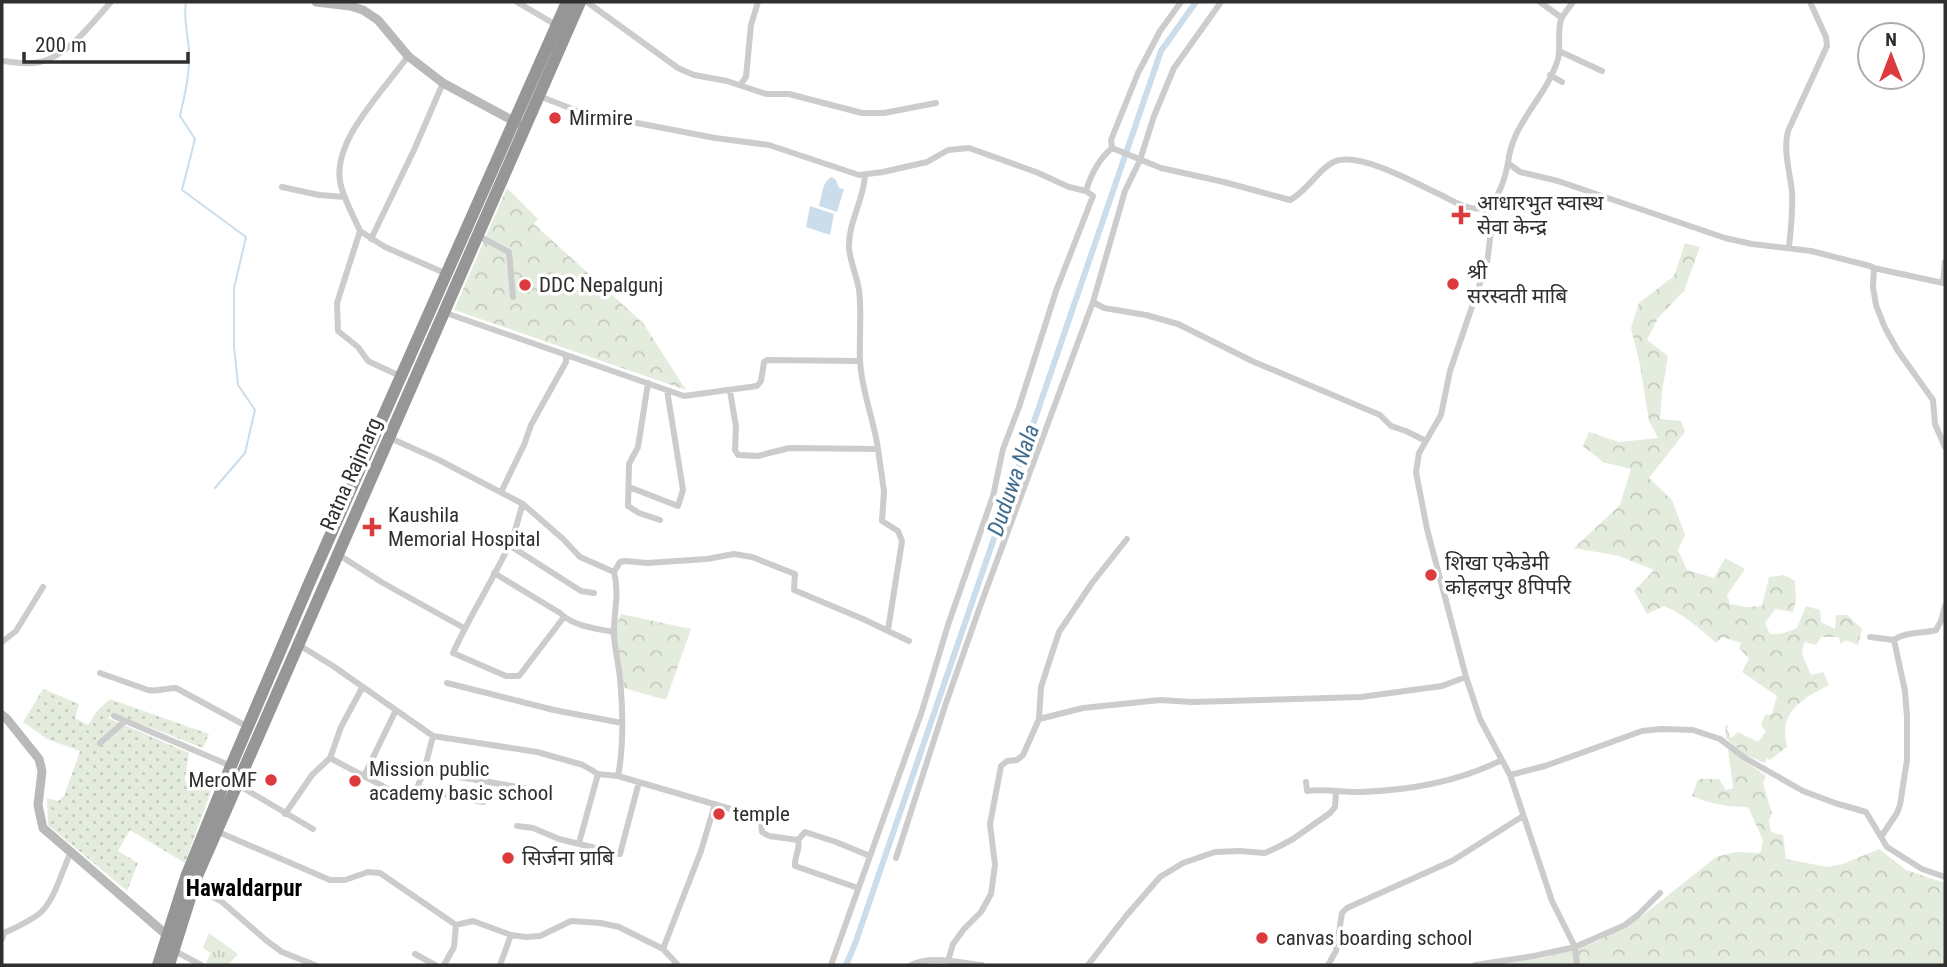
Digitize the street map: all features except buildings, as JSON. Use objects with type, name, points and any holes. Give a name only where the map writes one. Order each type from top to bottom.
[{"type":"highway","name":"Ratna Rajmarg","points":[[534,93],[556,25],[567,2]]},
{"type":"highway","name":"Ratna Rajmarg","points":[[169,965],[171,943],[186,877],[231,765],[447,274],[580,2]]},
{"type":"highway","name":"Ratna Rajmarg","points":[[158,965],[171,943],[236,784],[477,235],[519,124]]},
{"type":"street","points":[[2,61],[27,63],[52,59],[92,25],[111,2]]},
{"type":"street","points":[[316,2],[363,10],[378,20],[408,56],[443,83],[519,124]]},
{"type":"street","points":[[517,2],[556,25]]},
{"type":"street","points":[[587,2],[678,68],[694,75],[727,80],[766,94],[789,94],[862,113],[884,113],[936,103]]},
{"type":"street","points":[[740,85],[746,77],[751,25],[758,2]]},
{"type":"street","points":[[1112,148],[1111,140],[1138,73],[1160,31],[1181,2]]},
{"type":"street","points":[[896,858],[946,703],[1093,302],[1121,203],[1154,116],[1174,68],[1221,2]]},
{"type":"street","points":[[1540,2],[1562,18]]},
{"type":"street","points":[[1112,148],[1161,169],[1290,200],[1299,196],[1332,162],[1352,160],[1393,173],[1461,205],[1484,208],[1495,199],[1506,174],[1511,144],[1557,61],[1562,18],[1573,2]]},
{"type":"street","points":[[1789,247],[1793,212],[1785,143],[1788,131],[1828,46],[1821,22],[1810,2]]},
{"type":"street","points":[[1559,51],[1602,71]]},
{"type":"street","points":[[408,56],[364,111],[342,159],[339,180],[360,231],[370,239],[447,274]]},
{"type":"street","points":[[1550,75],[1562,82]]},
{"type":"street","points":[[370,239],[414,150],[443,83]]},
{"type":"street","points":[[534,93],[580,112],[715,138],[759,143],[859,175],[927,162],[948,150],[970,148],[1069,187],[1086,191],[1093,197],[1056,291],[1003,449],[989,508],[915,730],[831,965]]},
{"type":"street","points":[[1086,191],[1091,173],[1112,148]]},
{"type":"street","points":[[1508,163],[1520,172],[1558,181],[1725,238],[1811,251],[1943,283],[1945,262]]},
{"type":"street","points":[[865,174],[849,249],[859,288],[860,361],[884,491],[882,521],[898,531],[902,541],[888,630]]},
{"type":"street","points":[[282,187],[319,195],[345,197]]},
{"type":"street","points":[[1484,208],[1491,231],[1487,263],[1450,372],[1441,415],[1419,453],[1416,472],[1427,529],[1466,677],[1480,719],[1510,775],[1552,901],[1575,947],[1577,965]]},
{"type":"street","points":[[360,231],[337,303],[338,331],[358,347],[368,361],[402,377]]},
{"type":"street","points":[[477,235],[509,252],[513,297]]},
{"type":"street","points":[[1874,268],[1876,305],[1885,328],[1933,400],[1935,424],[1945,447]]},
{"type":"street","points":[[1093,302],[1104,308],[1178,324],[1252,361],[1380,415],[1391,426],[1406,430],[1426,441]]},
{"type":"street","points":[[443,312],[684,396],[757,386],[767,360],[860,361]]},
{"type":"street","points":[[501,492],[531,425],[566,362],[566,355]]},
{"type":"street","points":[[648,383],[638,447],[629,464],[628,506],[660,520]]},
{"type":"street","points":[[629,486],[678,506],[683,490],[667,390]]},
{"type":"street","points":[[730,391],[736,427],[735,450],[738,455],[758,456],[789,447],[878,449]]},
{"type":"street","points":[[388,437],[523,504],[580,557],[614,572]]},
{"type":"street","points":[[523,504],[516,531],[453,653],[506,676],[519,676],[564,617]]},
{"type":"street","points":[[948,961],[953,944],[981,912],[991,894],[995,865],[990,824],[1001,765],[1023,755],[1039,719],[1041,687],[1059,632],[1092,583],[1127,539]]},
{"type":"street","points":[[509,545],[581,591],[594,593]]},
{"type":"street","points":[[337,554],[464,628]]},
{"type":"street","points":[[618,776],[622,755],[622,723],[614,632],[618,589],[614,572],[620,562],[647,563],[745,555],[795,574],[794,590],[909,641]]},
{"type":"street","points":[[494,573],[564,617],[586,627],[614,632]]},
{"type":"street","points":[[2,642],[16,631],[43,587]]},
{"type":"street","points":[[1870,637],[1894,640],[1910,633],[1936,630],[1945,606]]},
{"type":"street","points":[[1881,837],[1900,805],[1907,760],[1905,691],[1894,640]]},
{"type":"street","points":[[298,645],[433,736],[537,752],[583,765],[598,774],[618,776],[715,804],[761,822],[762,832],[769,836],[798,839]]},
{"type":"street","points":[[100,673],[148,690],[176,688],[248,727]]},
{"type":"street","points":[[1039,719],[1083,708],[1160,700],[1192,702],[1361,697],[1442,686],[1466,677]]},
{"type":"street","points":[[447,683],[554,710],[622,723]]},
{"type":"street","points":[[285,814],[312,775],[330,758],[341,727],[362,688]]},
{"type":"street","points":[[364,776],[396,710]]},
{"type":"street","points":[[2,715],[39,758],[42,771],[38,805],[43,828],[171,943],[201,965]]},
{"type":"street","points":[[114,716],[231,765]]},
{"type":"street","points":[[100,743],[124,722]]},
{"type":"street","points":[[1510,775],[1545,766],[1642,731],[1693,730],[1720,738],[1745,758],[1803,791],[1866,812],[1887,847],[1922,869],[1945,877]]},
{"type":"street","points":[[330,758],[412,800],[424,771],[433,736]]},
{"type":"street","points":[[1306,782],[1307,791],[1336,792],[1427,786],[1483,769],[1502,760]]},
{"type":"street","points":[[424,771],[524,788]]},
{"type":"street","points":[[579,843],[598,774]]},
{"type":"street","points":[[517,826],[533,828],[559,839],[620,854],[639,782]]},
{"type":"street","points":[[236,784],[313,829]]},
{"type":"street","points":[[418,789],[483,802]]},
{"type":"street","points":[[1088,965],[1160,877],[1183,863],[1215,852],[1265,853],[1278,847],[1330,813],[1335,807],[1336,792]]},
{"type":"street","points":[[663,949],[701,851],[715,804]]},
{"type":"street","points":[[1328,965],[1336,951],[1342,913],[1347,908],[1452,861],[1523,816]]},
{"type":"street","points":[[216,831],[330,880],[345,880],[368,872],[380,873],[456,925],[473,921],[511,935],[526,937],[540,936],[572,921],[585,921],[619,928],[663,949],[678,965]]},
{"type":"street","points":[[798,839],[805,832],[870,856]]},
{"type":"street","points":[[798,839],[800,846],[795,866],[858,888]]},
{"type":"street","points":[[2,939],[4,933],[28,922],[42,911],[58,884],[71,852]]},
{"type":"street","points":[[192,888],[221,901],[282,952],[315,965]]},
{"type":"street","points":[[1475,965],[1575,947],[1625,925],[1660,893]]},
{"type":"street","points":[[444,965],[454,947],[456,925]]},
{"type":"street","points":[[500,965],[511,935]]},
{"type":"street","points":[[415,954],[435,965]]},
{"type":"street","points":[[911,965],[919,962],[948,961],[982,965]]},
{"type":"green space","points":[[507,188],[538,219],[534,224],[643,323],[686,390],[454,310]]},
{"type":"green space","points":[[1685,243],[1700,247],[1684,291],[1658,318],[1647,340],[1668,356],[1660,419],[1681,421],[1685,432],[1649,478],[1672,500],[1685,535],[1678,550],[1687,570],[1714,578],[1725,558],[1745,569],[1727,595],[1730,604],[1746,607],[1762,606],[1769,577],[1784,575],[1795,581],[1796,600],[1793,612],[1775,609],[1765,623],[1770,634],[1781,634],[1797,628],[1806,606],[1820,610],[1821,622],[1835,629],[1836,615],[1847,615],[1862,629],[1858,645],[1846,640],[1840,644],[1839,637],[1821,637],[1816,645],[1804,642],[1802,654],[1811,675],[1823,672],[1829,685],[1803,700],[1793,710],[1785,726],[1787,747],[1770,760],[1767,758],[1765,763],[1744,754],[1726,738],[1725,726],[1728,724],[1727,730],[1731,738],[1738,732],[1758,742],[1766,732],[1761,725],[1765,715],[1772,714],[1777,696],[1742,672],[1749,658],[1739,648],[1741,643],[1722,637],[1716,643],[1698,627],[1664,606],[1647,614],[1634,591],[1654,570],[1619,556],[1574,548],[1620,505],[1631,469],[1603,462],[1583,446],[1589,432],[1619,442],[1658,438],[1649,421],[1631,328],[1639,303],[1674,276]]},
{"type":"green space","points":[[621,614],[691,629],[666,700],[624,688],[615,628]]},
{"type":"green space","points":[[43,689],[79,704],[75,718],[88,725],[97,711],[110,699],[209,734],[203,748],[113,713],[108,718],[189,753],[185,780],[211,791],[185,863],[130,830],[118,851],[138,863],[127,891],[48,825],[47,798],[58,801],[64,796],[80,751],[47,739],[23,722]]},
{"type":"green space","points":[[1728,749],[1766,776],[1763,783],[1772,813],[1769,820],[1771,832],[1783,835],[1786,859],[1827,867],[1843,864],[1879,849],[1906,870],[1945,883],[1945,965],[1492,965],[1543,958],[1596,942],[1642,916],[1716,857],[1735,852],[1761,851],[1763,840],[1748,807],[1719,804],[1692,796],[1698,779],[1719,779],[1726,790],[1733,788]]},
{"type":"green space","points":[[209,933],[238,954],[228,965],[206,963],[211,953],[203,948]]},
{"type":"water","points":[[832,177],[839,188],[844,189],[837,212],[819,206],[824,185]]},
{"type":"water","points":[[810,206],[834,214],[830,235],[806,227]]},
{"type":"waterway","points":[[186,2],[189,68],[180,116],[195,139],[182,190],[246,237],[234,288],[234,346],[238,385],[255,410],[245,453],[215,488]]},
{"type":"waterway","name":"Duduwa Nala","points":[[846,965],[1161,51],[1196,2]]},
{"type":"place","name":"Mirmire","points":[[555,118]]},
{"type":"place","name":"आधारभुत स्वास्थ सेवा केन्द्र","points":[[1461,215]]},
{"type":"place","name":"श्री सरस्वती माबि","points":[[1453,284]]},
{"type":"place","name":"DDC Nepalgunj","points":[[525,285]]},
{"type":"place","name":"Kaushila Memorial Hospital","points":[[372,527]]},
{"type":"place","name":"शिखा एकेडेमी कोहलपुर 8पिपरि","points":[[1431,575]]},
{"type":"place","name":"MeroMF","points":[[271,780]]},
{"type":"place","name":"Mission public academy basic school","points":[[355,781]]},
{"type":"place","name":"temple","points":[[719,814]]},
{"type":"place","name":"सिर्जना प्राबि","points":[[508,858]]},
{"type":"place","name":"canvas boarding school","points":[[1262,938]]},
{"type":"district","name":"Hawaldarpur","points":[[244,888]]}]
